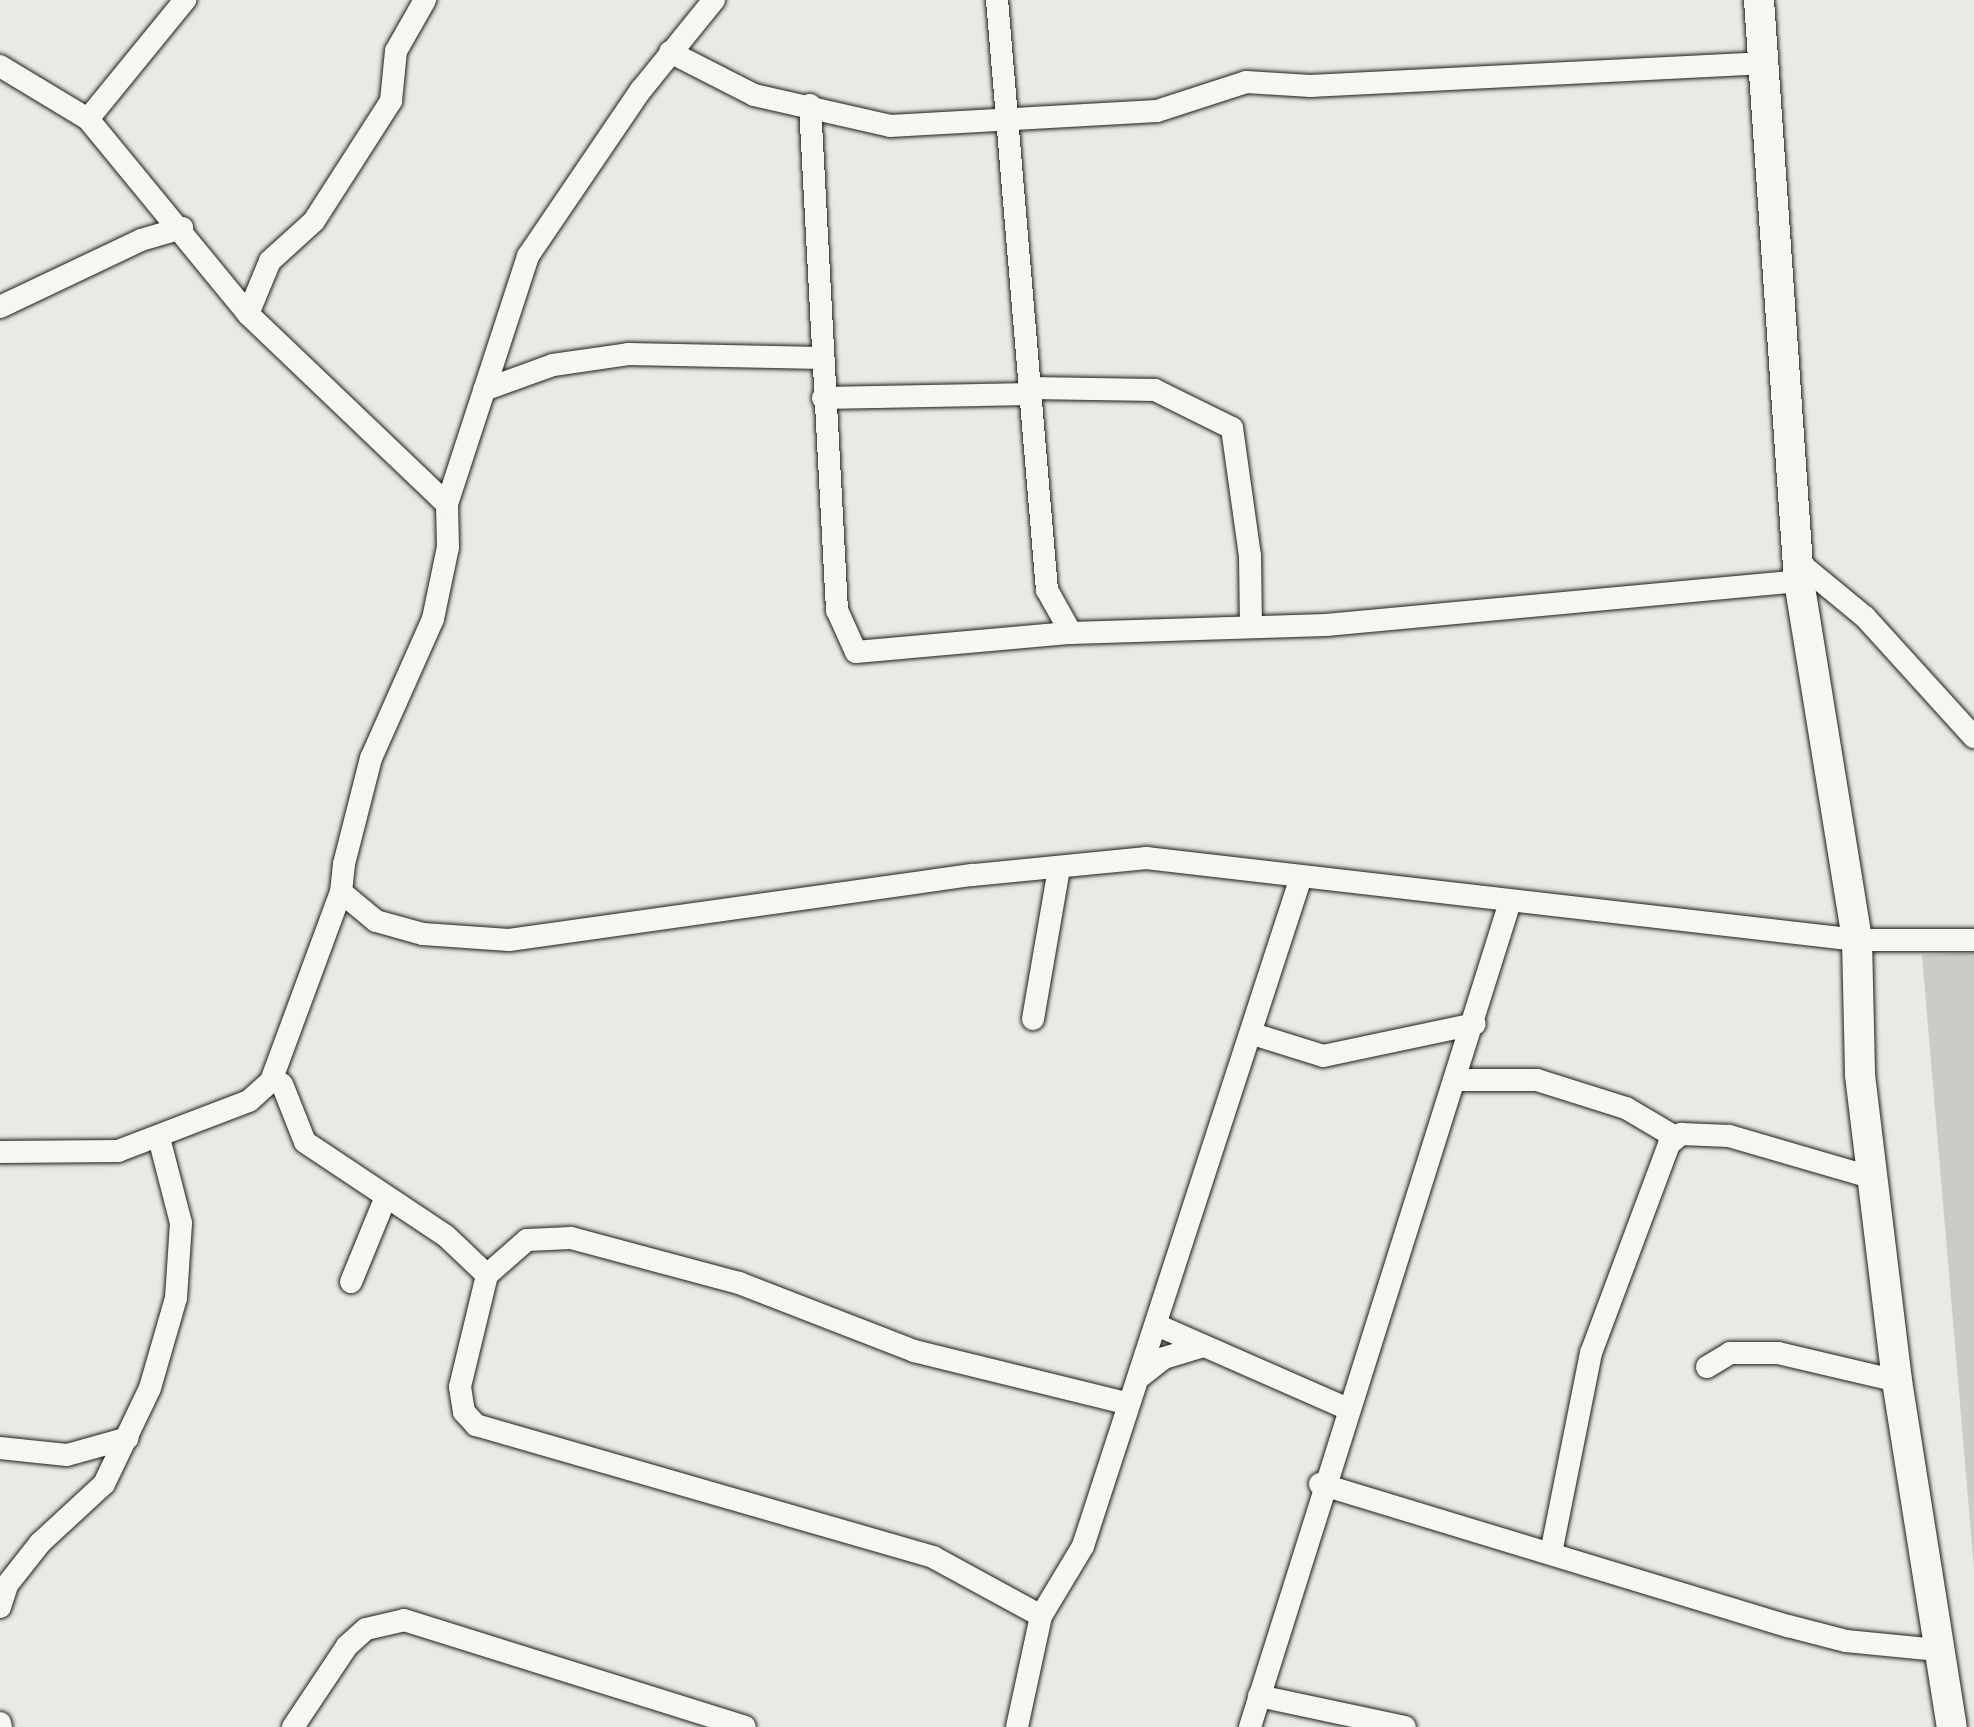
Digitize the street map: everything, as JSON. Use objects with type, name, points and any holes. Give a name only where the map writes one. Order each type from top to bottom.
[{"type":"street","points":[[88,119],[185,0]]},
{"type":"street","points":[[248,314],[270,261],[314,221],[391,101],[396,51],[425,0]]},
{"type":"street","points":[[0,1152],[100,1154],[159,1138],[200,1114],[249,1101],[271,1081],[341,892],[371,758],[433,619],[448,547],[447,504],[528,256],[670,52],[714,0]]},
{"type":"street","points":[[997,0],[1047,590],[1071,633]]},
{"type":"street","points":[[1759,0],[1798,571],[1857,940],[1860,1075],[1897,1381],[1952,1727]]},
{"type":"street","points":[[670,52],[754,95],[810,105],[890,126],[1157,111],[1246,82],[1311,86],[1765,63]]},
{"type":"street","points":[[0,66],[88,119],[182,228],[248,314],[447,504]]},
{"type":"street","points":[[810,105],[823,398],[837,610],[846,643],[870,653],[1071,633],[1251,627],[1798,571],[1865,617],[1974,737]]},
{"type":"street","points":[[0,307],[129,245],[182,228]]},
{"type":"street","points":[[484,390],[553,365],[628,354],[822,358]]},
{"type":"street","points":[[823,398],[1155,390],[1232,428],[1250,556],[1251,627]]},
{"type":"street","points":[[341,892],[376,921],[423,934],[509,940],[1146,858],[1857,940],[1974,940]]},
{"type":"street","points":[[1033,1019],[1059,868]]},
{"type":"street","points":[[1017,1727],[1041,1616],[1083,1546],[1129,1404],[1159,1326],[1194,1198],[1253,1034],[1301,877]]},
{"type":"street","points":[[1250,1727],[1320,1484],[1459,1080],[1510,902]]},
{"type":"street","points":[[1253,1034],[1323,1056],[1475,1024]]},
{"type":"street","points":[[1459,1080],[1537,1080],[1626,1108],[1675,1137],[1729,1136],[1874,1178]]},
{"type":"street","points":[[282,1084],[305,1142],[474,1257],[487,1275]]},
{"type":"street","points":[[1551,1553],[1591,1353],[1675,1137]]},
{"type":"street","points":[[0,1607],[7,1585],[40,1543],[104,1484],[128,1438],[176,1298],[180,1204],[159,1138]]},
{"type":"street","points":[[351,1282],[385,1199]]},
{"type":"street","points":[[1041,1616],[933,1557],[488,1432],[464,1412],[460,1387],[487,1275],[527,1240],[571,1238],[739,1283],[914,1351],[1129,1404]]},
{"type":"street","points":[[1159,1326],[1200,1347],[1346,1408]]},
{"type":"street","points":[[1139,1378],[1164,1358],[1200,1347]]},
{"type":"street","points":[[1707,1367],[1730,1353],[1778,1353],[1897,1381]]},
{"type":"street","points":[[0,1448],[67,1455],[128,1438]]},
{"type":"street","points":[[1320,1484],[1846,1641],[1938,1650]]},
{"type":"street","points":[[293,1727],[347,1646],[366,1629],[404,1620],[745,1727]]},
{"type":"street","points":[[1259,1696],[1405,1727]]},
{"type":"shaded area","points":[[1974,953],[1974,1569],[1922,955]]}]
